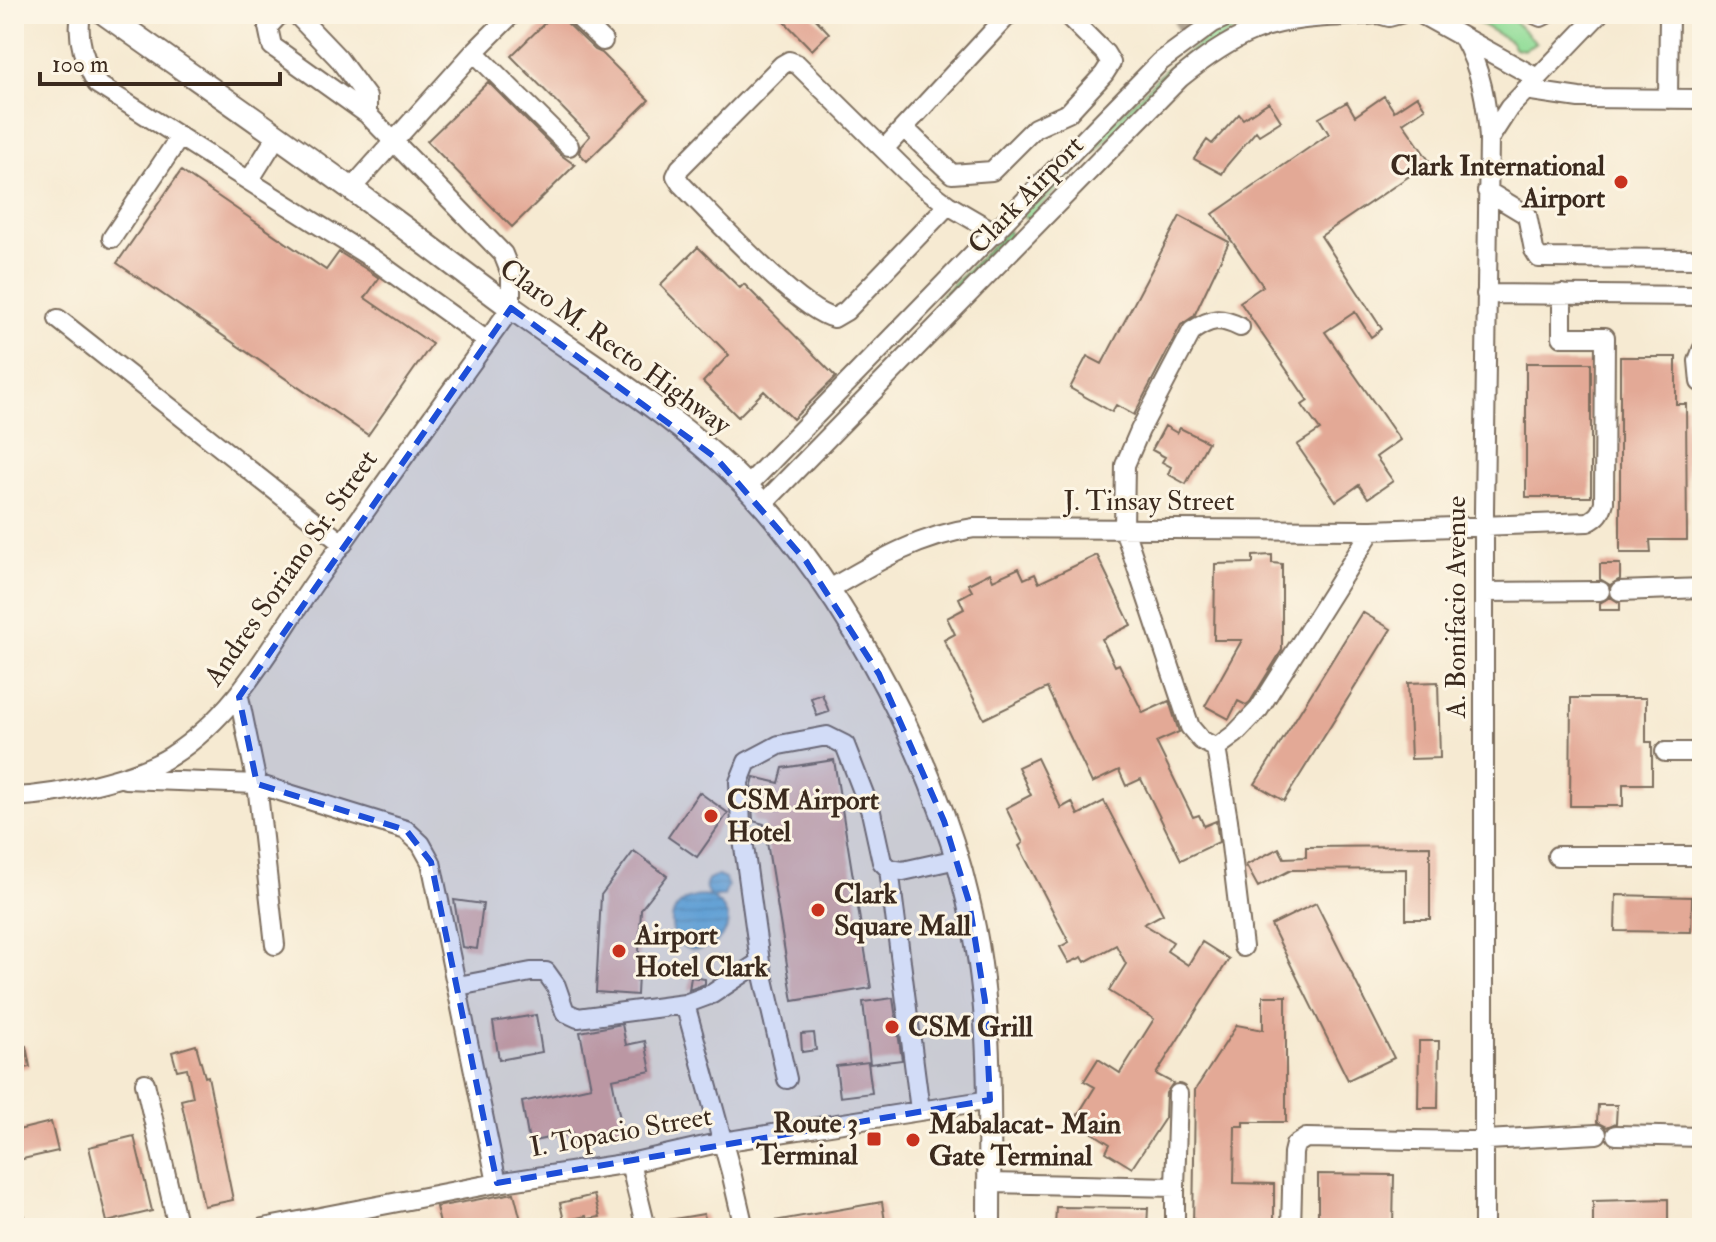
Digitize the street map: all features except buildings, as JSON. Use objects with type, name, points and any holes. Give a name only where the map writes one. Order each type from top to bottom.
[{"type":"main road","name":"Claro M. Recto Highway","points":[[105,14],[351,189],[511,308],[644,400],[716,458],[763,504],[828,590],[879,674],[928,780],[949,861],[969,902],[989,1046],[989,1228]]},
{"type":"street","points":[[81,14],[84,60],[97,84],[373,259],[487,341]]},
{"type":"street","points":[[280,14],[268,27],[272,46],[367,114],[503,254],[511,274],[511,308]]},
{"type":"street","points":[[296,14],[338,58],[367,97],[367,114]]},
{"type":"street","points":[[351,189],[512,14]]},
{"type":"street","points":[[575,14],[603,41]]},
{"type":"street","points":[[884,149],[1009,14]]},
{"type":"street","points":[[904,128],[952,174],[992,171],[1035,128],[1068,113],[1111,63],[1066,14]]},
{"type":"street","name":"Clark Airport","points":[[746,487],[1160,62],[1213,23],[1233,14]]},
{"type":"street","name":"Clark Airport","points":[[763,504],[1180,78],[1216,51],[1253,31],[1275,24],[1400,14]]},
{"type":"street","points":[[1421,14],[1463,37],[1531,84],[1579,98],[1702,99]]},
{"type":"street","points":[[1534,14],[1541,17],[1547,14]]},
{"type":"street","points":[[1489,139],[1500,118],[1599,14]]},
{"type":"street","points":[[1668,99],[1669,14]]},
{"type":"street","name":"A. Bonifacio Avenue","points":[[1463,37],[1484,89],[1489,139],[1484,527],[1484,1228]]},
{"type":"street","points":[[474,52],[569,146]]},
{"type":"street","points":[[948,205],[846,311],[834,318],[799,299],[676,176],[680,168],[789,61],[797,64],[916,181],[948,205],[996,233]]},
{"type":"street","points":[[249,181],[277,136]]},
{"type":"street","points":[[112,238],[179,138]]},
{"type":"street","points":[[1487,191],[1527,215],[1534,250],[1539,258],[1702,259]]},
{"type":"street","points":[[1009,219],[1027,235]]},
{"type":"street","points":[[1486,294],[1702,296]]},
{"type":"street","name":"J. Tinsay Street","points":[[828,590],[898,551],[954,530],[996,527],[1372,530],[1588,522],[1602,512],[1605,337],[1562,337],[1562,294]]},
{"type":"street","name":"Andres Soriano Sr. Street","points":[[14,797],[118,779],[169,757],[197,737],[239,697],[343,544],[511,308]]},
{"type":"street","points":[[1216,748],[1201,740],[1190,727],[1124,529],[1125,465],[1192,331],[1207,320],[1222,318],[1240,327]]},
{"type":"street","points":[[58,319],[343,544]]},
{"type":"street","points":[[1700,382],[1698,361],[1702,350]]},
{"type":"street","points":[[1216,748],[1259,709],[1372,530]]},
{"type":"street","points":[[1620,591],[1702,588]]},
{"type":"street","points":[[1485,592],[1600,591]]},
{"type":"street","points":[[239,697],[257,784],[275,945]]},
{"type":"street","points":[[787,1079],[760,962],[741,825],[739,782],[747,762],[779,745],[827,736],[845,745],[871,812],[882,862],[896,870],[949,861]]},
{"type":"street","points":[[1216,748],[1243,947]]},
{"type":"street","points":[[1665,752],[1702,752]]},
{"type":"street","points":[[118,779],[257,784],[406,830],[421,844],[431,862],[497,1183]]},
{"type":"street","points":[[1557,856],[1702,856]]},
{"type":"street","points":[[896,870],[920,1110]]},
{"type":"street","points":[[458,986],[546,972],[556,986],[565,1012],[578,1018],[685,1004],[712,994],[760,962]]},
{"type":"street","points":[[685,1004],[744,1228]]},
{"type":"street","points":[[145,1083],[178,1228]]},
{"type":"street","points":[[1175,1228],[1178,1094]]},
{"type":"street","name":"I. Topacio Street","points":[[263,1228],[323,1223],[497,1183],[630,1163],[722,1142],[990,1100]]},
{"type":"street","points":[[1291,1228],[1293,1153],[1299,1141],[1306,1138],[1484,1140],[1606,1134],[1702,1137]]},
{"type":"street","points":[[630,1163],[646,1228]]},
{"type":"street","points":[[989,1183],[1175,1187]]},
{"type":"street","points":[[14,1218],[16,1228]]},
{"type":"highlighted area","points":[[511,308],[716,458],[806,561],[879,674],[944,821],[969,902],[985,1001],[990,1100],[497,1183],[431,862],[406,830],[257,784],[239,697]]},
{"type":"green space","points":[[1253,14],[1280,14],[1239,28],[1181,66],[1025,219],[1023,213],[1165,70],[1207,37]]},
{"type":"green space","points":[[1463,14],[1507,14],[1537,43],[1524,50],[1515,48],[1510,41]]},
{"type":"green space","points":[[1008,230],[1010,237],[942,305],[937,300]]},
{"type":"water","points":[[718,876],[725,879],[728,886],[724,896],[712,898],[725,911],[728,924],[723,935],[713,944],[688,949],[677,941],[672,926],[674,911],[689,899],[710,897],[706,884],[710,878]]},
{"type":"taxiway","points":[[1195,17],[1199,14]]},
{"type":"place","name":"Clark International Airport","points":[[1621,182]]},
{"type":"place","name":"CSM Airport Hotel","points":[[711,816]]},
{"type":"place","name":"Clark Square Mall","points":[[818,910]]},
{"type":"place","name":"Airport Hotel Clark","points":[[619,951]]},
{"type":"place","name":"CSM Grill","points":[[892,1027]]},
{"type":"place","name":"Route 3 Terminal","points":[[874,1139]]},
{"type":"place","name":"Mabalacat- Main Gate Terminal","points":[[913,1140]]}]
